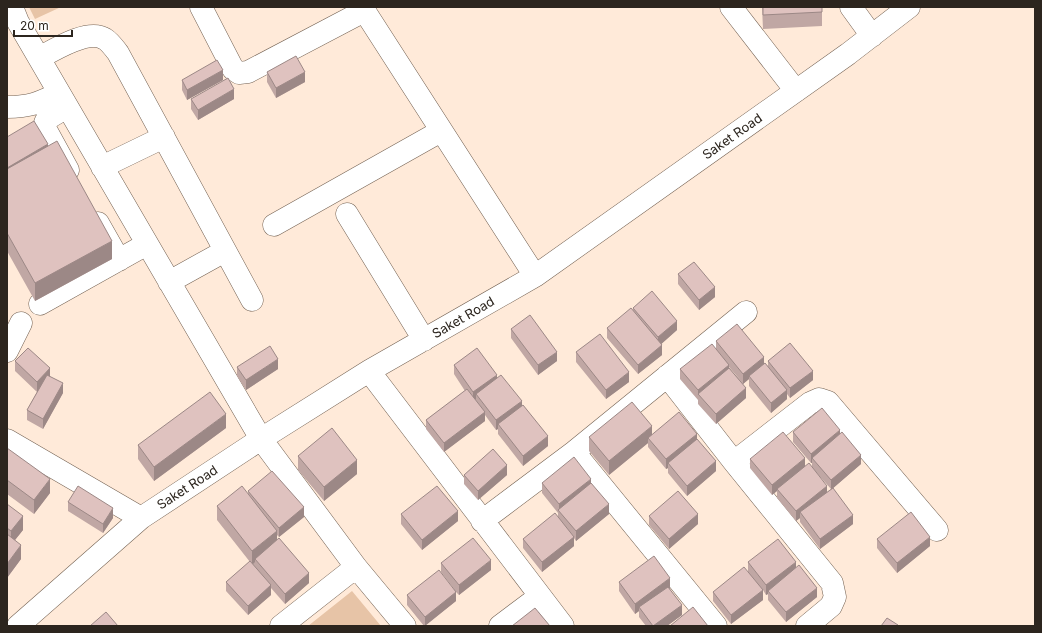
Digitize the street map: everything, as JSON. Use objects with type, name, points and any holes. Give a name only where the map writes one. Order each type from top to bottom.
[{"type":"street","points":[[12,7],[18,22],[261,439],[356,567],[405,626]]},
{"type":"street","points":[[201,7],[233,69],[239,73],[248,72],[363,9],[535,276]]},
{"type":"street","points":[[731,7],[796,91]]},
{"type":"street","points":[[851,7],[872,36]]},
{"type":"street","name":"Saket Road","points":[[18,626],[141,518],[261,439],[369,371],[535,276],[796,91],[872,36],[909,7]]},
{"type":"street","points":[[39,58],[69,42],[96,35],[105,39],[118,53],[252,300]]},
{"type":"street","points":[[7,107],[23,107],[43,102],[63,100]]},
{"type":"street","points":[[63,100],[47,119],[45,128],[76,184]]},
{"type":"street","points":[[274,225],[441,131]]},
{"type":"street","points":[[102,167],[164,137]]},
{"type":"street","points":[[88,204],[119,260]]},
{"type":"street","points":[[348,214],[424,340]]},
{"type":"street","points":[[40,304],[147,244]]},
{"type":"street","points":[[169,282],[225,251]]},
{"type":"street","points":[[482,521],[574,452],[746,312]]},
{"type":"street","points":[[7,351],[22,323]]},
{"type":"street","points":[[369,371],[563,626]]},
{"type":"street","points":[[667,376],[734,462],[832,583],[835,597],[830,606],[807,626]]},
{"type":"street","points":[[734,462],[810,403],[820,399],[828,402],[937,530]]},
{"type":"street","points":[[7,440],[141,518]]},
{"type":"street","points":[[574,452],[716,626]]},
{"type":"street","points":[[281,626],[356,567]]},
{"type":"street","points":[[500,626],[540,596]]},
{"type":"shaded area","points":[[29,7],[61,7],[35,19]]},
{"type":"shaded area","points":[[352,591],[381,626],[308,626]]},
{"type":"building","points":[[763,7],[822,7],[822,12],[763,15]]},
{"type":"building","points":[[296,56],[305,72],[276,88],[267,72]]},
{"type":"building","points":[[217,60],[223,70],[187,90],[182,80]]},
{"type":"building","points":[[228,78],[234,89],[198,110],[191,99]]},
{"type":"building","points":[[34,121],[48,144],[7,168],[7,137]]},
{"type":"building","points":[[57,141],[112,241],[35,283],[7,233],[7,169]]},
{"type":"building","points":[[694,262],[715,287],[699,300],[678,274]]},
{"type":"building","points":[[652,291],[677,321],[658,337],[633,308]]},
{"type":"building","points":[[631,308],[662,345],[638,365],[607,328]]},
{"type":"building","points":[[530,315],[557,352],[538,365],[511,329]]},
{"type":"building","points":[[737,324],[764,357],[743,374],[716,341]]},
{"type":"building","points":[[600,334],[629,372],[606,390],[576,352]]},
{"type":"building","points":[[790,343],[813,371],[790,388],[768,361]]},
{"type":"building","points":[[712,344],[729,365],[698,390],[680,369]]},
{"type":"building","points":[[270,346],[278,359],[246,380],[237,367]]},
{"type":"building","points":[[28,348],[50,368],[37,382],[15,361]]},
{"type":"building","points":[[477,348],[497,375],[473,392],[454,365]]},
{"type":"building","points":[[765,363],[787,390],[771,403],[749,376]]},
{"type":"building","points":[[729,368],[746,388],[716,414],[698,394]]},
{"type":"building","points":[[47,375],[63,383],[43,419],[27,410]]},
{"type":"building","points":[[501,375],[522,401],[496,420],[476,394]]},
{"type":"building","points":[[467,389],[485,412],[444,443],[426,420]]},
{"type":"building","points":[[210,392],[226,414],[154,467],[138,445]]},
{"type":"building","points":[[632,402],[652,426],[609,461],[589,437]]},
{"type":"building","points":[[523,405],[548,436],[523,456],[498,424]]},
{"type":"building","points":[[822,408],[840,430],[811,454],[793,432]]},
{"type":"building","points":[[679,412],[697,434],[666,459],[648,438]]},
{"type":"building","points":[[332,428],[357,460],[324,487],[298,456]]},
{"type":"building","points":[[783,432],[805,458],[772,485],[750,459]]},
{"type":"building","points":[[842,432],[861,455],[831,480],[812,458]]},
{"type":"building","points":[[697,439],[716,461],[687,486],[668,463]]},
{"type":"building","points":[[7,448],[50,479],[34,500],[7,480]]},
{"type":"building","points":[[493,449],[507,465],[478,491],[464,475]]},
{"type":"building","points":[[574,457],[591,479],[559,504],[542,483]]},
{"type":"building","points":[[809,463],[827,486],[796,511],[777,489]]},
{"type":"building","points":[[272,471],[304,507],[279,528],[248,491]]},
{"type":"building","points":[[591,483],[609,504],[576,531],[558,510]]},
{"type":"building","points":[[78,486],[113,508],[103,524],[68,502]]},
{"type":"building","points":[[242,486],[277,531],[252,551],[217,506]]},
{"type":"building","points":[[437,486],[458,511],[422,540],[401,514]]},
{"type":"building","points":[[833,488],[853,515],[820,539],[800,512]]},
{"type":"building","points":[[678,491],[698,514],[669,539],[649,516]]},
{"type":"building","points":[[7,504],[23,516],[11,531],[7,528]]},
{"type":"building","points":[[911,512],[930,537],[897,563],[877,539]]},
{"type":"building","points":[[555,513],[574,537],[542,562],[523,539]]},
{"type":"building","points":[[7,534],[21,545],[7,564]]},
{"type":"building","points":[[279,538],[309,573],[285,594],[255,559]]},
{"type":"building","points":[[473,538],[491,560],[459,585],[441,563]]},
{"type":"building","points":[[778,539],[796,562],[766,585],[748,562]]},
{"type":"building","points":[[654,556],[670,578],[635,604],[619,582]]},
{"type":"building","points":[[250,561],[271,585],[248,606],[226,582]]},
{"type":"building","points":[[799,565],[817,588],[786,612],[768,591]]},
{"type":"building","points":[[744,567],[763,590],[731,615],[713,592]]},
{"type":"building","points":[[439,570],[456,592],[425,617],[407,595]]},
{"type":"building","points":[[668,587],[682,605],[653,626],[639,607]]},
{"type":"building","points":[[693,607],[708,626],[670,626]]},
{"type":"building","points":[[535,608],[550,626],[512,626]]},
{"type":"building","points":[[106,612],[118,626],[90,626]]},
{"type":"building","points":[[887,618],[898,625],[898,626],[881,626]]}]
